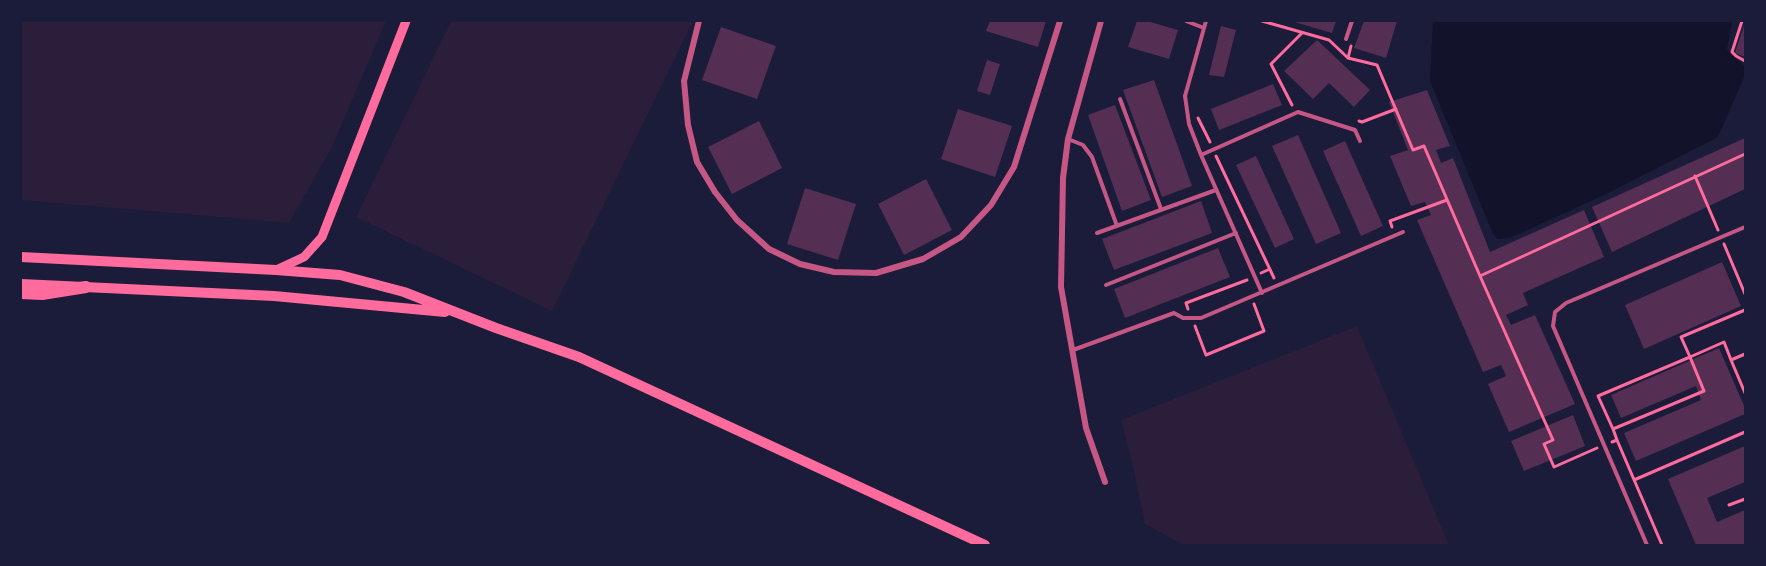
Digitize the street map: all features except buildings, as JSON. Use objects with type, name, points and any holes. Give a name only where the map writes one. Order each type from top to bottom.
[{"type":"highway","points":[[21,293],[42,294],[87,287]]},
{"type":"main road","points":[[276,270],[304,257],[322,237],[406,21]]},
{"type":"main road","points":[[21,257],[340,275],[404,292],[579,357],[986,545]]},
{"type":"main road","points":[[21,284],[285,297],[457,313]]},
{"type":"street","points":[[699,21],[684,81],[688,125],[697,162],[715,192],[737,220],[770,249],[800,264],[834,272],[876,273],[923,259],[962,237],[991,205],[1014,168],[1060,21]]},
{"type":"street","points":[[1101,21],[1068,138],[1063,178],[1061,287],[1086,428],[1105,482]]},
{"type":"lane","points":[[1186,21],[1204,27]]},
{"type":"lane","points":[[1206,21],[1185,96],[1189,124],[1262,293]]},
{"type":"lane","points":[[1346,39],[1352,21]]},
{"type":"lane","points":[[1120,99],[1161,209]]},
{"type":"lane","points":[[1201,155],[1298,112],[1355,130],[1360,141]]},
{"type":"lane","points":[[1068,138],[1083,145],[1092,157],[1117,226]]},
{"type":"lane","points":[[1097,233],[1216,190]]},
{"type":"lane","points":[[1647,545],[1553,326],[1555,312],[1566,303],[1745,227]]},
{"type":"lane","points":[[1071,351],[1174,313],[1183,318],[1201,318],[1403,232]]},
{"type":"lane","points":[[1106,285],[1236,233]]},
{"type":"path","points":[[1262,21],[1329,40],[1348,58],[1377,65],[1413,150],[1424,146],[1554,440],[1544,444]]},
{"type":"path","points":[[1742,21],[1732,52],[1736,57],[1745,61]]},
{"type":"path","points":[[1293,107],[1271,64],[1302,32]]},
{"type":"path","points":[[1352,119],[1362,122],[1396,109]]},
{"type":"path","points":[[1480,276],[1745,154]]},
{"type":"path","points":[[1390,221],[1447,200]]},
{"type":"path","points":[[1680,401],[1704,391],[1682,337],[1745,310]]},
{"type":"path","points":[[1613,429],[1599,396],[1724,342],[1745,393]]},
{"type":"path","points":[[1731,360],[1745,354]]},
{"type":"path","points":[[1634,480],[1745,432]]},
{"type":"path","points":[[1617,440],[1662,545]]},
{"type":"path","points":[[1729,505],[1745,498]]},
{"type":"shaded area","points":[[21,21],[386,21],[332,147],[289,223],[21,200]]},
{"type":"shaded area","points":[[451,21],[693,21],[552,311],[356,217]]},
{"type":"shaded area","points":[[1433,21],[1732,21],[1727,49],[1745,67],[1745,75],[1718,137],[1606,194],[1510,238],[1498,239],[1493,234],[1430,81]]},
{"type":"shaded area","points":[[1357,326],[1449,545],[1183,545],[1145,524],[1121,420]]}]
